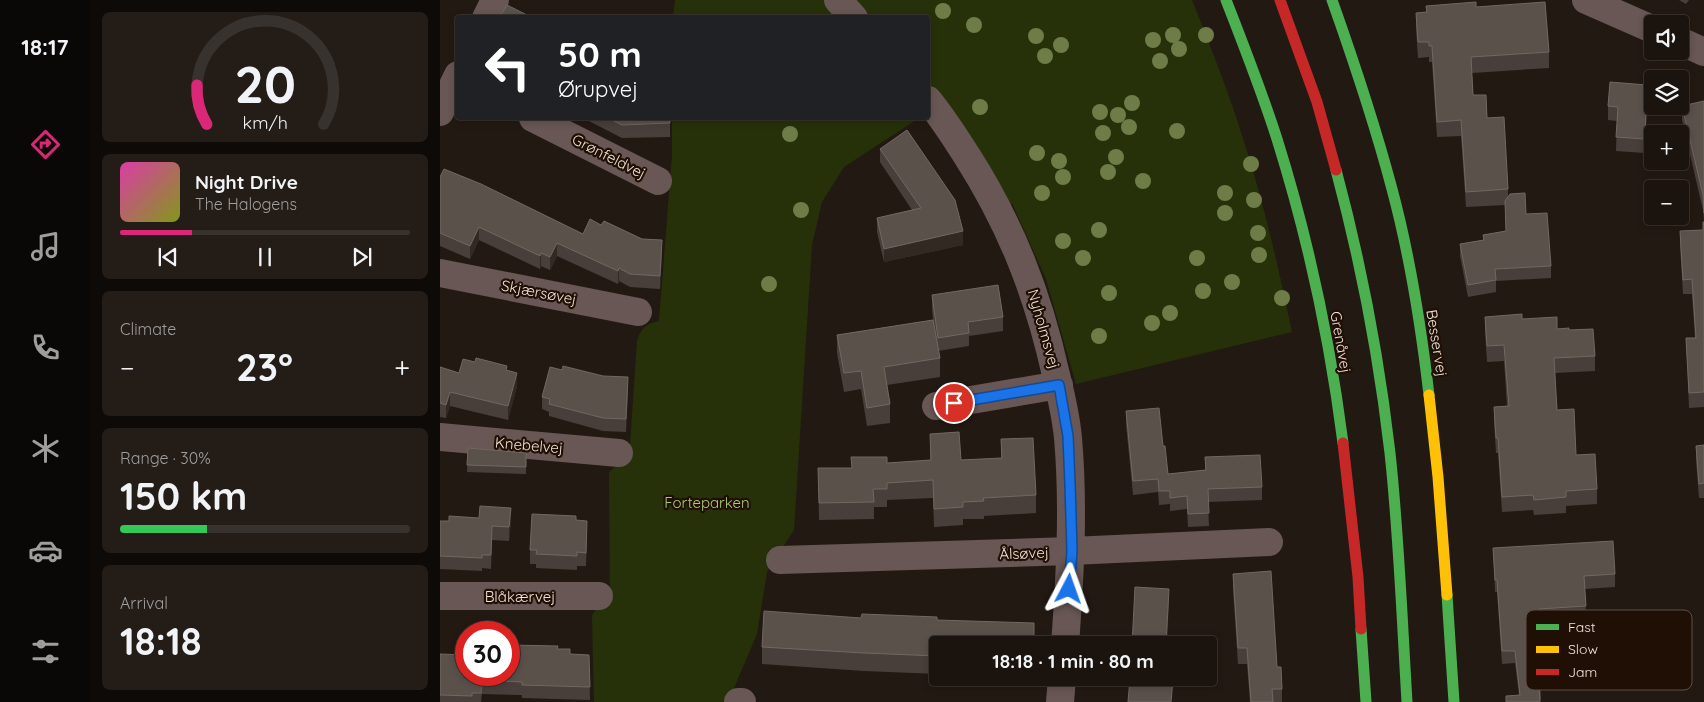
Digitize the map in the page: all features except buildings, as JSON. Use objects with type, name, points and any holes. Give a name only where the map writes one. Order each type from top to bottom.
[{"type":"main road","name":"Grenåvej","points":[[1226,0],[1247,50],[1272,121],[1312,269],[1330,366],[1348,490],[1358,577],[1366,702]]},
{"type":"main road","points":[[1280,0],[1319,107],[1341,184],[1360,261],[1373,330],[1386,418],[1407,702]]},
{"type":"main road","name":"Besservej","points":[[1332,0],[1363,87],[1387,170],[1407,252],[1421,332],[1432,409],[1440,494],[1454,702]]},
{"type":"street","points":[[488,15],[495,0]]},
{"type":"street","points":[[838,0],[851,15]]},
{"type":"street","points":[[1586,0],[1644,25]]},
{"type":"street","points":[[1689,45],[1704,52]]},
{"type":"street","points":[[440,112],[455,82]]},
{"type":"street","name":"Nyholmsvej","points":[[930,102],[942,117],[990,192],[1034,291],[1050,344],[1068,436],[1072,551],[1065,636]]},
{"type":"street","name":"Grønfeldvej","points":[[537,120],[658,181]]},
{"type":"street","name":"Skjærsøvej","points":[[440,273],[638,312]]},
{"type":"street","points":[[936,406],[1059,385]]},
{"type":"street","name":"Knebelvej","points":[[440,437],[619,453]]},
{"type":"street","name":"Ålsøvej","points":[[780,560],[1072,551],[1269,542]]},
{"type":"street","name":"Blåkærvej","points":[[440,596],[599,596]]},
{"type":"street","points":[[1060,702],[1061,686]]},
{"type":"green space","points":[[675,0],[1192,0],[1235,113],[1248,154],[1269,230],[1292,332],[1076,384],[1046,279],[1012,203],[1011,205],[1001,186],[930,114],[930,15],[673,15]]},
{"type":"green space","name":"Forteparken","points":[[672,120],[916,120],[844,167],[822,202],[812,245],[794,530],[767,572],[757,634],[728,702],[594,702],[592,615],[599,605],[610,601],[609,472],[617,465],[629,460],[637,341],[645,327],[659,321],[672,156]]},
{"type":"traffic: fast","points":[[1226,0],[1271,121],[1299,214],[1325,328],[1343,443]]},
{"type":"traffic: fast","points":[[1332,0],[1371,117],[1398,214],[1414,291],[1429,395]]},
{"type":"traffic: fast","points":[[1336,170],[1368,310],[1386,417],[1396,515],[1407,702]]},
{"type":"traffic: fast","points":[[1447,595],[1454,702]]},
{"type":"traffic: fast","points":[[1361,629],[1366,702]]},
{"type":"traffic: slow","points":[[1429,395],[1438,477],[1447,595]]},
{"type":"traffic: jam","points":[[1280,0],[1317,102],[1336,170]]},
{"type":"traffic: jam","points":[[1343,443],[1358,577],[1361,629]]},
{"type":"route","points":[[954,403],[1059,385],[1068,436],[1072,551],[1069,589]]}]
